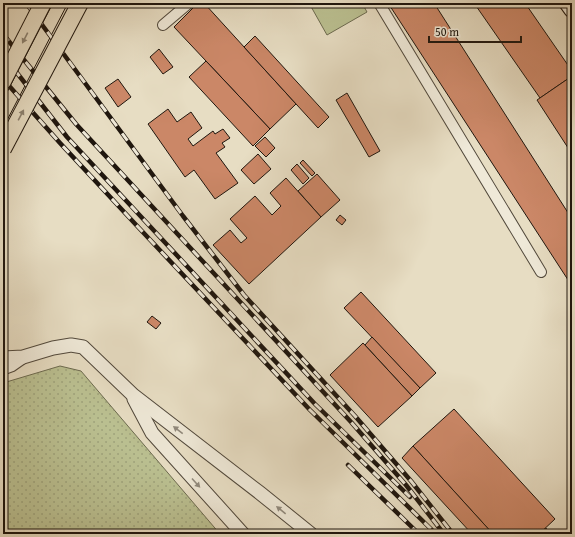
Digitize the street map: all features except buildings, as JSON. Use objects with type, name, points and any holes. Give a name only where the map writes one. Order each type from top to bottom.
[{"type":"main road","points":[[3,80],[43,3]]},
{"type":"main road","points":[[3,149],[80,3]]},
{"type":"main road","points":[[567,3],[572,10]]},
{"type":"street","points":[[164,25],[189,3]]},
{"type":"street","points":[[379,3],[540,272]]},
{"type":"street","points":[[3,358],[23,357],[53,348],[71,345],[84,348],[133,395],[311,534]]},
{"type":"street","points":[[3,368],[11,365],[23,357]]},
{"type":"street","points":[[133,395],[152,433],[243,534]]},
{"type":"green space","points":[[309,3],[362,3],[367,12],[327,35]]},
{"type":"green space","points":[[60,366],[81,371],[220,534],[3,534],[3,383]]},
{"type":"tram line","points":[[3,100],[53,3]]},
{"type":"tram line","points":[[3,128],[68,3]]},
{"type":"railway","points":[[26,3],[183,216],[244,295],[355,416],[411,481],[453,534]]},
{"type":"railway","points":[[3,34],[76,124],[351,422],[406,485],[444,534]]},
{"type":"railway","points":[[3,55],[67,137],[315,404],[410,497]]},
{"type":"railway","points":[[3,79],[60,143],[310,410],[436,534]]},
{"type":"railway","points":[[348,465],[419,534]]}]
